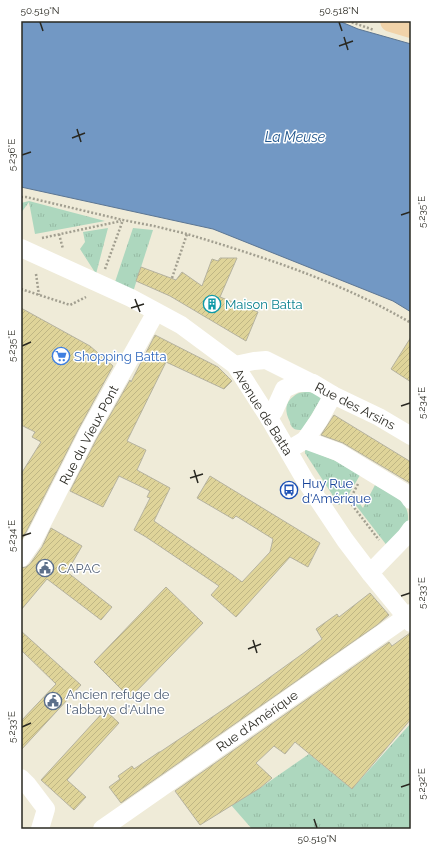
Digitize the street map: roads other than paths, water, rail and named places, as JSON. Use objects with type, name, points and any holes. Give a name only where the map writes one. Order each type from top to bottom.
[{"type":"main road","points":[[392,21],[411,27]]},
{"type":"street","name":"Avenue de Batta","points":[[29,244],[94,290],[131,298],[181,325],[235,365],[269,418],[305,480],[345,540],[370,573],[409,618]]},
{"type":"street","name":"Rue du Vieux Pont","points":[[21,558],[33,541],[86,435],[156,312]]},
{"type":"street","points":[[235,365],[266,360],[313,383]]},
{"type":"street","name":"Rue des Arsins","points":[[269,418],[274,411],[284,389],[297,383],[313,383],[333,395],[379,417],[411,436]]},
{"type":"street","points":[[288,450],[304,440],[333,395]]},
{"type":"street","points":[[304,440],[338,452],[407,494],[411,500]]},
{"type":"street","points":[[370,573],[411,529]]},
{"type":"street","name":"Rue d'Amérique","points":[[102,829],[409,618]]},
{"type":"street","points":[[21,778],[46,809],[40,829]]},
{"type":"water","name":"La Meuse","points":[[21,21],[339,21],[358,29],[411,44],[411,312],[393,301],[213,229],[21,187]]},
{"type":"place","name":"Maison Batta","points":[[212,304]]},
{"type":"place","name":"Shopping Batta","points":[[61,356]]},
{"type":"place","name":"Huy Rue d'Amérique","points":[[289,490]]},
{"type":"place","name":"CAPAC","points":[[45,568]]},
{"type":"place","name":"Ancien refuge de l'abbaye d'Aulne","points":[[53,701]]}]
